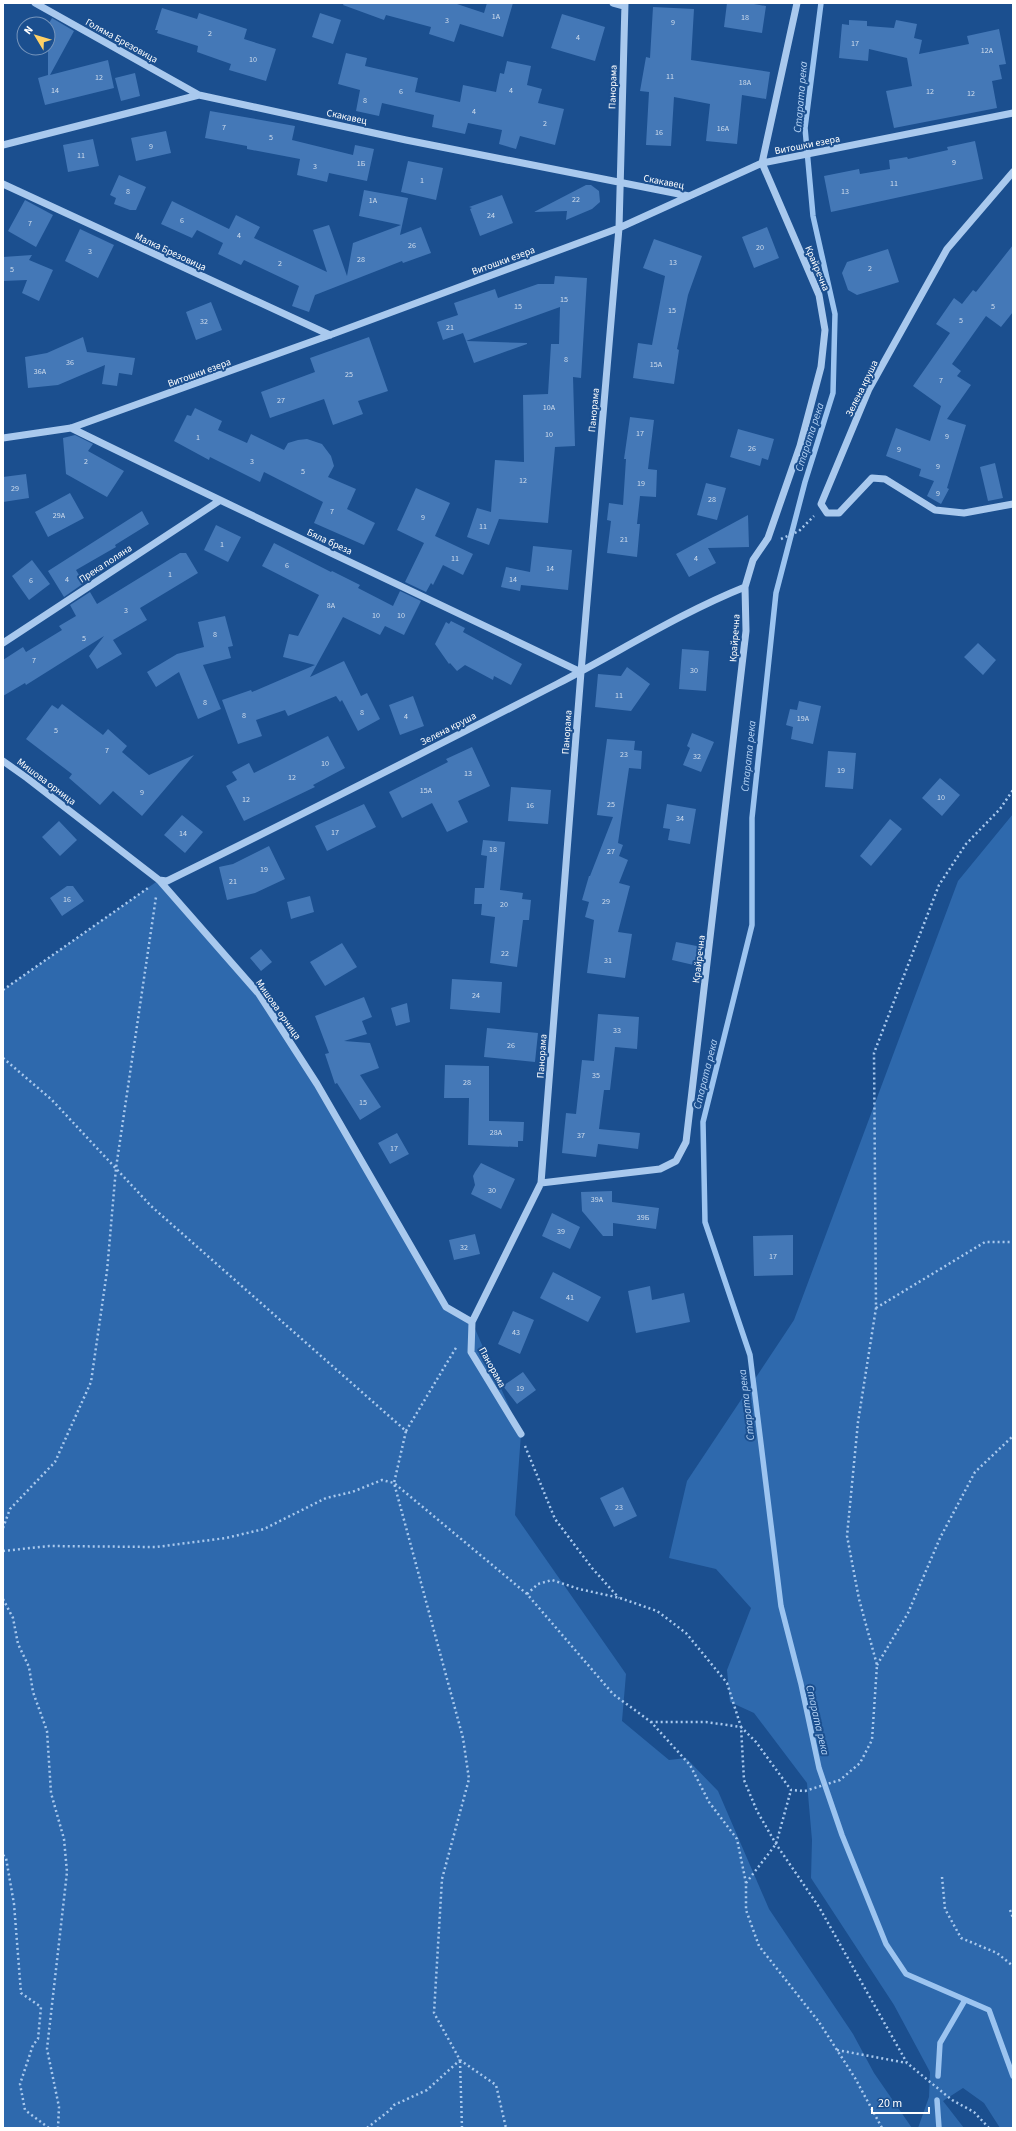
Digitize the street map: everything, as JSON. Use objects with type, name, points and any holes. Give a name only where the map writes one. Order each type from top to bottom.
[{"type":"street","name":"Голяма Брезовица","points":[[35,3],[200,94]]},
{"type":"street","points":[[613,3],[624,5]]},
{"type":"street","points":[[762,163],[797,3]]},
{"type":"street","name":"Панорама","points":[[521,1434],[471,1352],[472,1322],[541,1183],[581,672],[619,228],[618,182],[624,5]]},
{"type":"street","name":"Скакавец","points":[[3,145],[200,94],[406,140],[689,196]]},
{"type":"street","name":"Витошки езера","points":[[3,438],[72,428],[330,335],[619,228],[762,163],[1013,113]]},
{"type":"street","name":"Крайречна","points":[[541,1183],[660,1169],[676,1162],[686,1142],[746,631],[745,587],[753,560],[768,538],[800,446],[821,367],[825,330],[819,295],[762,163]]},
{"type":"street","name":"Зелена круша","points":[[822,508],[822,500],[869,389],[947,249],[1013,172]]},
{"type":"street","name":"Малка Брезовица","points":[[3,184],[330,335]]},
{"type":"street","name":"Бяла бреза","points":[[72,428],[219,501],[336,554],[581,672]]},
{"type":"street","points":[[822,508],[831,514],[839,513],[872,478],[885,479],[935,510],[964,513],[1013,504]]},
{"type":"street","name":"Прека поляна","points":[[3,643],[219,501]]},
{"type":"street","name":"Зелена круша","points":[[159,880],[166,881],[302,815],[581,672],[720,597],[745,587]]},
{"type":"street","name":"Мишова орница","points":[[3,761],[159,880],[259,994],[317,1084],[446,1307],[472,1322]]},
{"type":"path","points":[[768,538],[781,539],[799,531],[822,508]]},
{"type":"path","points":[[651,1722],[706,1722],[741,1727],[756,1742],[791,1790],[805,1792],[840,1780],[860,1763],[872,1740],[877,1665],[859,1599],[847,1536],[858,1422],[876,1308],[874,1053],[939,885],[966,844],[1000,809],[1013,790]]},
{"type":"path","points":[[3,990],[159,880]]},
{"type":"path","points":[[3,1528],[10,1509],[55,1462],[91,1382],[107,1271],[116,1168],[159,880]]},
{"type":"path","points":[[3,1058],[52,1100],[163,1216],[406,1431]]},
{"type":"path","points":[[876,1308],[985,1242],[1013,1242]]},
{"type":"path","points":[[459,1342],[406,1431],[394,1483],[463,1738],[469,1779],[442,1879],[434,2013],[460,2060],[496,2085],[506,2128]]},
{"type":"path","points":[[521,1434],[554,1519],[592,1568],[620,1598]]},
{"type":"path","points":[[877,1665],[908,1613],[940,1538],[975,1472],[1013,1436]]},
{"type":"path","points":[[3,1551],[50,1546],[156,1547],[226,1538],[264,1529],[326,1498],[352,1492],[382,1480],[394,1483],[527,1594],[613,1694],[651,1722],[690,1765],[709,1802],[737,1839],[746,1883],[746,1910],[759,1946],[819,2022],[855,2078],[882,2128]]},
{"type":"path","points":[[527,1594],[538,1584],[552,1580],[579,1589],[620,1598],[657,1611],[686,1633],[727,1683],[741,1727],[744,1780],[757,1811],[776,1844],[819,1907],[907,2063],[952,2100],[974,2112],[989,2128]]},
{"type":"path","points":[[3,1599],[13,1618],[18,1644],[29,1667],[33,1692],[46,1731],[51,1793],[64,1839],[67,1872],[47,2049],[59,2107],[58,2128]]},
{"type":"path","points":[[746,1883],[776,1844],[791,1790]]},
{"type":"path","points":[[3,1855],[6,1858],[14,1904],[21,1993],[41,2007],[38,2039],[33,2045],[20,2084],[25,2110],[49,2128]]},
{"type":"path","points":[[942,1877],[945,1909],[961,1938],[997,1953],[1013,1966]]},
{"type":"path","points":[[1010,1910],[1013,1918]]},
{"type":"path","points":[[837,2050],[907,2063]]},
{"type":"path","points":[[366,2128],[390,2110],[394,2105],[427,2090],[460,2060]]},
{"type":"path","points":[[460,2060],[462,2128]]},
{"type":"shaded area","points":[[1013,814],[1013,2128],[1000,2128],[984,2103],[963,2088],[943,2101],[964,2128],[918,2128],[929,2097],[930,2072],[894,2005],[811,1878],[812,1840],[807,1783],[754,1713],[730,1702],[727,1670],[751,1608],[716,1569],[669,1558],[687,1481],[794,1320],[958,881]]},
{"type":"shaded area","points":[[159,880],[259,994],[317,1084],[446,1307],[472,1322],[521,1434],[515,1515],[626,1674],[622,1721],[669,1760],[686,1758],[718,1791],[769,1909],[853,2034],[874,2073],[912,2128],[3,2128],[3,990]]},
{"type":"building","points":[[344,3],[454,3],[484,13],[487,3],[513,3],[503,37],[460,24],[454,42],[429,34],[431,27],[386,15],[384,20],[343,5]]},
{"type":"building","points":[[727,3],[748,3],[766,6],[762,33],[724,27]]},
{"type":"building","points":[[653,7],[694,9],[691,60],[770,72],[766,99],[742,95],[737,144],[706,141],[710,104],[674,97],[671,146],[646,145],[649,92],[640,91],[646,57],[650,58]]},
{"type":"building","points":[[162,8],[197,19],[199,13],[247,29],[244,39],[276,49],[266,81],[229,70],[231,64],[197,52],[198,46],[157,33],[158,30],[155,30]]},
{"type":"building","points":[[320,13],[341,20],[333,44],[312,37]]},
{"type":"building","points":[[562,14],[605,27],[595,61],[551,48]]},
{"type":"building","points":[[56,20],[74,31],[50,75],[108,60],[114,88],[45,105],[38,78],[48,75],[48,56],[56,56]]},
{"type":"building","points":[[849,20],[867,21],[867,26],[894,28],[896,20],[917,24],[914,38],[922,40],[919,54],[969,44],[967,36],[999,29],[1006,64],[999,65],[1002,79],[992,81],[997,108],[894,128],[886,91],[912,86],[907,58],[869,49],[868,61],[839,58],[842,24],[849,25]]},
{"type":"building","points":[[346,53],[367,58],[365,66],[418,78],[415,92],[460,102],[463,85],[496,92],[500,73],[504,74],[507,61],[531,66],[527,85],[542,89],[538,103],[564,109],[555,145],[520,136],[516,149],[499,144],[502,130],[468,123],[465,134],[432,127],[434,115],[382,103],[379,116],[356,111],[360,90],[338,84]]},
{"type":"building","points":[[135,73],[140,96],[121,101],[115,78]]},
{"type":"building","points":[[210,111],[295,126],[292,140],[353,155],[355,145],[374,149],[367,181],[329,173],[327,182],[297,175],[300,159],[247,149],[247,146],[205,138]]},
{"type":"building","points":[[166,131],[171,153],[136,161],[131,138]]},
{"type":"building","points":[[93,139],[99,166],[68,172],[63,145]]},
{"type":"building","points":[[975,141],[983,179],[831,212],[824,176],[859,169],[860,174],[890,169],[889,160],[907,157],[908,159],[948,150],[947,147]]},
{"type":"building","points":[[408,161],[443,168],[436,200],[401,192]]},
{"type":"building","points":[[119,175],[146,187],[136,210],[130,210],[114,204],[116,198],[110,195]]},
{"type":"building","points":[[586,185],[591,185],[599,191],[600,202],[592,209],[566,220],[567,211],[534,212]]},
{"type":"building","points":[[364,190],[408,198],[400,235],[421,227],[431,253],[403,263],[402,261],[315,295],[309,312],[292,306],[299,286],[244,260],[241,265],[218,254],[223,243],[197,230],[192,238],[161,224],[172,201],[229,229],[236,215],[260,227],[254,238],[327,272],[313,230],[329,225],[347,276],[353,243],[401,225],[359,216]]},
{"type":"building","points":[[502,195],[513,223],[480,236],[470,209],[472,208],[469,207]]},
{"type":"building","points":[[25,200],[53,215],[36,247],[8,231]]},
{"type":"building","points":[[767,227],[779,258],[754,268],[742,237]]},
{"type":"building","points":[[80,229],[114,245],[98,278],[65,261]]},
{"type":"building","points":[[654,239],[702,256],[688,295],[677,349],[679,350],[674,384],[633,378],[638,343],[652,345],[665,276],[643,268]]},
{"type":"building","points":[[1013,245],[1013,312],[1001,327],[986,316],[952,364],[961,371],[957,376],[971,385],[947,419],[966,425],[947,488],[949,489],[941,504],[927,496],[934,481],[919,476],[921,469],[886,456],[896,428],[930,441],[941,406],[913,386],[950,333],[936,324],[954,298],[962,304],[973,290],[976,292]]},
{"type":"building","points":[[888,249],[899,282],[857,295],[848,290],[842,273],[847,262]]},
{"type":"building","points":[[32,255],[29,260],[53,270],[39,301],[22,293],[27,280],[3,281],[3,257]]},
{"type":"building","points":[[555,276],[587,278],[581,378],[573,377],[575,446],[555,447],[548,523],[499,519],[489,545],[467,537],[477,508],[491,512],[495,460],[524,462],[523,395],[548,394],[551,344],[559,344],[560,307],[466,341],[463,333],[443,340],[437,322],[458,315],[454,303],[495,289],[498,298],[538,284],[554,284]]},
{"type":"building","points":[[211,302],[222,330],[196,340],[186,312]]},
{"type":"building","points":[[83,337],[87,352],[135,358],[132,375],[119,373],[117,386],[102,384],[105,365],[58,385],[28,388],[25,357],[47,353]]},
{"type":"building","points":[[369,337],[388,391],[358,401],[363,414],[333,425],[324,399],[270,418],[261,392],[315,372],[310,358]]},
{"type":"building","points":[[466,341],[527,343],[527,344],[474,363]]},
{"type":"building","points":[[195,408],[222,421],[218,430],[247,443],[251,434],[284,450],[288,443],[298,440],[307,439],[322,444],[331,456],[334,466],[328,477],[356,489],[347,509],[375,523],[364,545],[314,523],[323,502],[264,472],[260,482],[210,457],[209,460],[174,441],[187,415],[191,416]]},
{"type":"building","points":[[630,417],[654,420],[648,469],[657,470],[656,497],[640,496],[637,524],[640,524],[637,557],[607,553],[611,521],[607,520],[609,503],[623,505],[626,459],[624,459]]},
{"type":"building","points":[[738,429],[774,439],[768,460],[762,458],[760,466],[730,457]]},
{"type":"building","points":[[75,435],[93,444],[88,451],[124,471],[107,497],[66,474],[63,438]]},
{"type":"building","points":[[995,463],[1003,498],[988,501],[980,467]]},
{"type":"building","points":[[26,474],[29,498],[3,502],[3,477]]},
{"type":"building","points":[[706,483],[726,488],[717,520],[697,515]]},
{"type":"building","points":[[416,488],[450,503],[435,536],[473,554],[463,575],[443,565],[433,585],[431,583],[426,592],[405,582],[424,543],[397,530]]},
{"type":"building","points":[[70,493],[84,518],[48,537],[35,512]]},
{"type":"building","points":[[142,511],[149,524],[115,545],[116,547],[76,570],[84,583],[64,597],[48,571]]},
{"type":"building","points":[[748,515],[749,547],[708,548],[716,563],[689,577],[676,554]]},
{"type":"building","points":[[216,525],[241,537],[228,562],[204,550]]},
{"type":"building","points":[[274,543],[360,585],[358,588],[393,606],[400,591],[421,601],[404,635],[385,626],[380,635],[343,617],[310,677],[344,661],[361,696],[367,693],[380,719],[358,731],[342,700],[340,702],[336,696],[288,716],[285,710],[256,720],[262,736],[238,744],[222,700],[251,690],[252,692],[315,665],[283,657],[289,634],[298,636],[319,595],[262,566]]},
{"type":"building","points":[[533,546],[572,550],[568,590],[521,585],[520,591],[501,587],[506,567],[530,572]]},
{"type":"building","points":[[180,553],[186,553],[198,573],[140,608],[147,620],[113,640],[122,654],[97,669],[89,656],[104,636],[26,685],[25,683],[3,696],[3,660],[23,647],[26,652],[62,630],[59,626],[76,616],[70,605],[90,592],[97,604]]},
{"type":"building","points":[[32,560],[50,584],[29,600],[12,576]]},
{"type":"building","points":[[225,616],[233,646],[228,647],[231,658],[203,665],[221,709],[198,719],[179,672],[156,687],[147,672],[177,654],[204,647],[198,622]]},
{"type":"building","points":[[451,621],[465,628],[463,632],[522,664],[511,685],[494,676],[493,680],[465,665],[457,671],[450,663],[449,664],[435,644],[446,622],[449,624]]},
{"type":"building","points":[[978,643],[996,660],[983,675],[964,657]]},
{"type":"building","points":[[682,649],[709,651],[706,691],[679,689]]},
{"type":"building","points":[[627,667],[650,684],[631,711],[595,707],[598,674],[621,676]]},
{"type":"building","points":[[413,696],[424,726],[400,735],[389,705]]},
{"type":"building","points":[[799,701],[821,706],[813,744],[791,739],[793,727],[786,725],[790,709],[797,710]]},
{"type":"building","points":[[62,704],[103,735],[108,729],[127,746],[122,752],[149,775],[194,755],[142,816],[113,791],[100,805],[69,778],[72,774],[26,739],[52,705],[58,709]]},
{"type":"building","points":[[692,733],[714,742],[701,772],[683,765],[690,748],[687,746]]},
{"type":"building","points":[[328,736],[345,768],[313,785],[315,787],[244,821],[226,786],[237,780],[232,772],[249,763],[254,773]]},
{"type":"building","points":[[607,739],[635,741],[634,750],[642,751],[641,769],[629,768],[618,843],[623,845],[619,856],[628,860],[619,883],[630,886],[618,932],[632,934],[625,978],[587,973],[594,920],[585,917],[589,902],[582,900],[589,876],[613,817],[597,815]]},
{"type":"building","points":[[472,747],[490,786],[458,801],[468,822],[447,832],[432,803],[402,818],[389,792],[448,762],[446,759]]},
{"type":"building","points":[[828,751],[856,753],[853,789],[825,787]]},
{"type":"building","points":[[940,778],[960,795],[942,816],[922,798]]},
{"type":"building","points":[[511,787],[551,790],[548,824],[508,821]]},
{"type":"building","points":[[364,804],[376,827],[327,851],[315,826]]},
{"type":"building","points":[[667,804],[696,809],[690,844],[668,840],[670,829],[663,828]]},
{"type":"building","points":[[182,815],[203,832],[185,853],[164,835]]},
{"type":"building","points":[[890,819],[902,829],[871,866],[860,856]]},
{"type":"building","points":[[59,821],[77,840],[60,856],[42,837]]},
{"type":"building","points":[[483,840],[505,842],[500,890],[523,893],[522,899],[531,900],[529,920],[523,920],[517,967],[490,963],[495,917],[481,915],[482,904],[474,904],[475,888],[484,888],[487,856],[481,855]]},
{"type":"building","points":[[269,846],[285,879],[255,893],[227,900],[219,867],[233,864]]},
{"type":"building","points":[[67,886],[73,886],[84,901],[62,916],[50,898]]},
{"type":"building","points":[[310,896],[314,912],[291,919],[287,902]]},
{"type":"building","points":[[676,942],[702,947],[698,966],[672,960]]},
{"type":"building","points":[[342,943],[357,967],[325,986],[310,962]]},
{"type":"building","points":[[261,949],[272,962],[261,971],[250,958]]},
{"type":"building","points":[[452,979],[502,982],[500,1013],[450,1009]]},
{"type":"building","points":[[364,997],[372,1017],[362,1021],[367,1034],[344,1041],[370,1043],[379,1068],[360,1075],[381,1107],[360,1120],[337,1083],[335,1084],[325,1054],[329,1053],[315,1016]]},
{"type":"building","points":[[407,1003],[410,1022],[396,1026],[391,1008]]},
{"type":"building","points":[[598,1014],[639,1017],[637,1049],[615,1047],[610,1090],[604,1090],[599,1129],[640,1133],[638,1149],[598,1144],[596,1157],[562,1153],[566,1113],[576,1114],[582,1060],[594,1061]]},
{"type":"building","points":[[487,1028],[538,1033],[535,1062],[484,1057]]},
{"type":"building","points":[[445,1065],[489,1066],[489,1121],[524,1122],[523,1141],[518,1141],[518,1147],[468,1145],[469,1098],[444,1098]]},
{"type":"building","points":[[397,1133],[409,1154],[390,1164],[378,1143]]},
{"type":"building","points":[[481,1163],[515,1179],[501,1209],[471,1194],[475,1185],[473,1176]]},
{"type":"building","points":[[612,1191],[612,1202],[659,1208],[656,1229],[613,1223],[613,1236],[603,1236],[582,1211],[581,1192]]},
{"type":"building","points":[[552,1213],[580,1227],[570,1249],[542,1236]]},
{"type":"building","points":[[475,1234],[480,1254],[454,1260],[449,1240]]},
{"type":"building","points":[[793,1235],[793,1275],[754,1276],[753,1236]]},
{"type":"building","points":[[553,1272],[601,1297],[588,1322],[540,1298]]},
{"type":"building","points":[[650,1286],[652,1300],[684,1293],[690,1322],[636,1333],[628,1291]]},
{"type":"building","points":[[513,1311],[534,1320],[520,1354],[498,1344]]},
{"type":"building","points":[[523,1372],[536,1390],[517,1404],[503,1386]]},
{"type":"building","points":[[623,1487],[637,1516],[614,1527],[600,1498]]},
{"type":"waterway","name":"Старата река","points":[[821,3],[805,128],[813,216],[835,314],[833,393],[805,482],[776,593],[752,818],[752,925],[703,1122],[705,1222],[750,1355],[781,1606],[801,1684],[819,1768],[842,1835],[886,1944],[906,1974],[989,2010],[1013,2076]]},
{"type":"waterway","points":[[938,2076],[940,2043],[965,2000]]},
{"type":"waterway","points":[[937,2100],[939,2128]]}]
